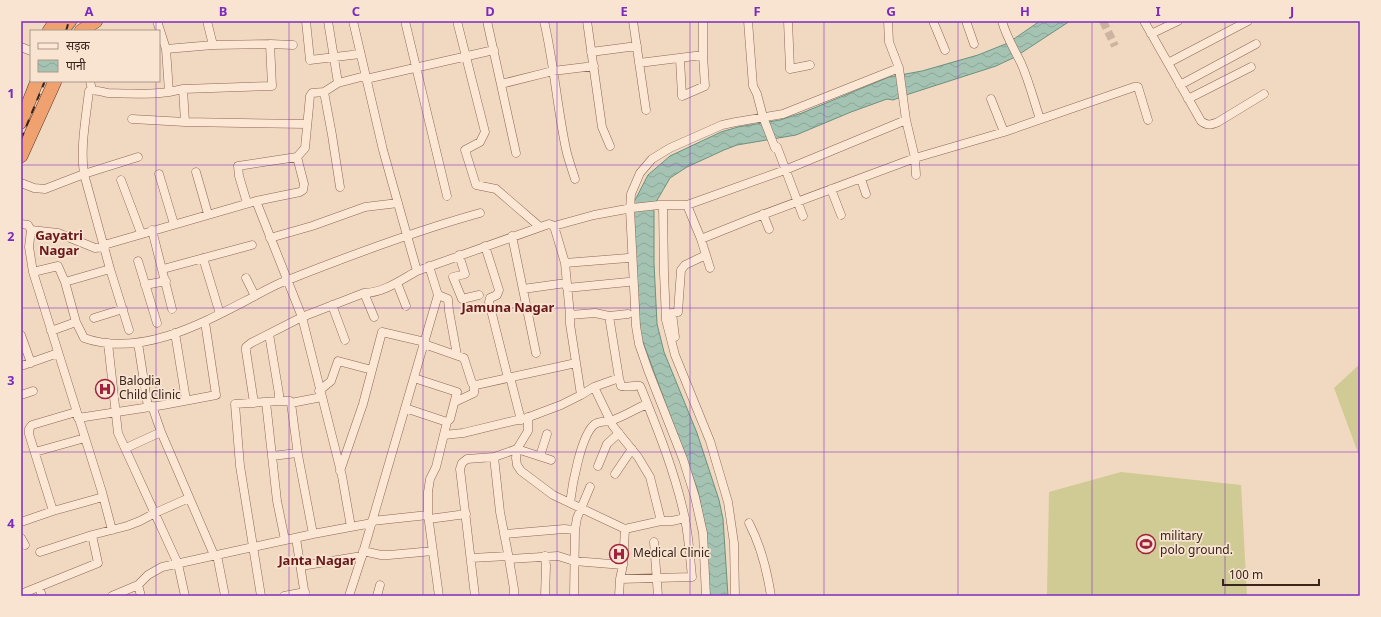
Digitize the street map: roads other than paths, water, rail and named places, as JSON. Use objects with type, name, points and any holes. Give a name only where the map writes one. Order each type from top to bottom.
[{"type":"highway","points":[[49,30],[56,21]]},
{"type":"highway","points":[[62,30],[70,21]]},
{"type":"highway","points":[[75,30],[83,21]]},
{"type":"highway","points":[[82,30],[96,21]]},
{"type":"highway","points":[[21,106],[31,82]]},
{"type":"highway","points":[[21,122],[36,82]]},
{"type":"highway","points":[[21,147],[49,82]]},
{"type":"highway","points":[[21,156],[55,82]]},
{"type":"street","points":[[207,21],[213,45]]},
{"type":"street","points":[[306,21],[310,60],[360,54]]},
{"type":"street","points":[[328,21],[338,83]]},
{"type":"street","points":[[353,21],[383,150],[416,271]]},
{"type":"street","points":[[405,21],[447,196]]},
{"type":"street","points":[[457,21],[485,132],[480,142],[465,150],[476,185],[496,189],[540,227]]},
{"type":"street","points":[[487,21],[516,153]]},
{"type":"street","points":[[544,21],[550,48],[565,145],[575,179]]},
{"type":"street","points":[[587,21],[602,127],[610,146]]},
{"type":"street","points":[[633,21],[646,110]]},
{"type":"street","points":[[680,59],[682,96],[705,86],[703,21]]},
{"type":"street","points":[[748,21],[753,86],[757,94],[763,117],[786,170],[803,216]]},
{"type":"street","points":[[788,21],[790,69],[810,65]]},
{"type":"street","points":[[888,21],[890,42],[899,68],[906,120],[915,158],[916,175]]},
{"type":"street","points":[[933,21],[945,50]]},
{"type":"street","points":[[966,21],[974,44]]},
{"type":"street","points":[[1002,21],[1006,34],[1025,74],[1040,119]]},
{"type":"street","points":[[1144,21],[1201,121],[1205,124],[1210,125],[1218,122],[1264,94]]},
{"type":"street","points":[[1151,34],[1176,21]]},
{"type":"street","points":[[1168,63],[1248,21]]},
{"type":"street","points":[[160,30],[166,49],[169,92]]},
{"type":"street","points":[[92,90],[157,94],[183,90],[272,86],[270,44]]},
{"type":"street","points":[[166,49],[213,45],[293,44]]},
{"type":"street","points":[[1180,85],[1256,44]]},
{"type":"street","points":[[591,52],[637,46]]},
{"type":"street","points":[[246,204],[238,166],[297,157],[305,148],[310,96],[312,92],[324,92],[338,83],[417,68],[494,50]]},
{"type":"street","points":[[639,63],[703,55]]},
{"type":"street","points":[[501,84],[554,72],[594,66]]},
{"type":"street","points":[[1188,98],[1251,67]]},
{"type":"street","points":[[706,596],[703,533],[695,496],[683,459],[650,376],[637,337],[631,194],[644,168],[656,156],[670,148],[722,125],[782,114],[899,68]]},
{"type":"street","points":[[90,82],[92,90]]},
{"type":"street","points":[[702,239],[764,214],[915,158],[1004,132],[1134,87],[1138,87],[1148,120]]},
{"type":"street","points":[[92,90],[89,91],[85,123],[84,174],[110,269],[129,330]]},
{"type":"street","points":[[183,90],[185,122]]},
{"type":"street","points":[[324,92],[340,187]]},
{"type":"street","points":[[991,99],[1004,132]]},
{"type":"street","points":[[132,119],[185,122],[307,124]]},
{"type":"street","points":[[254,403],[246,349],[251,343],[302,317],[364,293],[373,293],[397,283],[416,271],[429,266],[549,224],[554,226],[594,215],[631,209],[661,205],[687,205],[786,170],[906,120]]},
{"type":"street","points":[[21,183],[34,188],[44,189],[84,174],[138,157]]},
{"type":"street","points":[[31,230],[58,233],[95,248],[104,246],[141,233],[208,214],[256,201],[300,192],[303,190],[304,184],[297,157]]},
{"type":"street","points":[[196,172],[208,214]]},
{"type":"street","points":[[159,174],[174,224]]},
{"type":"street","points":[[861,179],[866,194]]},
{"type":"street","points":[[121,180],[141,233]]},
{"type":"street","points":[[831,189],[841,215]]},
{"type":"street","points":[[256,201],[286,280],[302,317],[340,471],[351,527]]},
{"type":"street","points":[[270,238],[312,226],[365,207],[398,203]]},
{"type":"street","points":[[661,205],[666,320],[675,355],[710,441],[728,502],[734,544],[735,596]]},
{"type":"street","points":[[687,205],[702,239],[710,268]]},
{"type":"street","points":[[33,272],[58,266],[65,282],[76,322],[84,338],[96,342],[114,344],[138,343],[174,333],[205,322],[286,280],[431,226],[480,212]]},
{"type":"street","points":[[764,214],[769,229]]},
{"type":"street","points":[[21,224],[28,225],[31,230],[29,247],[33,272],[84,438],[104,497],[112,530]]},
{"type":"street","points":[[554,226],[565,263],[570,324],[581,395]]},
{"type":"street","points":[[152,230],[172,309]]},
{"type":"street","points":[[512,236],[536,353]]},
{"type":"street","points":[[163,269],[252,245]]},
{"type":"street","points":[[484,246],[499,290],[497,295],[490,298],[489,302],[509,377],[528,431],[517,449],[516,458],[521,471],[552,495],[625,529],[661,521],[672,521],[685,518]]},
{"type":"street","points":[[459,255],[465,274],[453,277],[462,299],[480,295]]},
{"type":"street","points":[[675,337],[672,313],[678,312],[681,270],[685,266],[706,255]]},
{"type":"street","points":[[203,258],[220,314]]},
{"type":"street","points":[[565,263],[628,258]]},
{"type":"street","points":[[138,262],[157,323]]},
{"type":"street","points":[[349,596],[363,554],[438,295],[429,266]]},
{"type":"street","points":[[65,282],[110,269]]},
{"type":"street","points":[[246,278],[254,296]]},
{"type":"street","points":[[145,285],[166,281]]},
{"type":"street","points":[[523,290],[628,282]]},
{"type":"street","points":[[397,283],[406,306]]},
{"type":"street","points":[[364,293],[374,317]]},
{"type":"street","points":[[438,295],[448,299],[457,355]]},
{"type":"street","points":[[332,305],[345,340]]},
{"type":"street","points":[[94,318],[123,309]]},
{"type":"street","points":[[570,315],[595,313],[609,316],[628,314]]},
{"type":"street","points":[[609,316],[618,378],[621,386],[640,386],[674,479],[685,518],[689,540],[692,577],[620,579]]},
{"type":"street","points":[[51,331],[76,322]]},
{"type":"street","points":[[53,512],[29,434],[29,429],[32,425],[77,415],[117,412],[216,395],[205,322]]},
{"type":"street","points":[[340,471],[363,404],[382,332],[424,343],[464,358],[474,385],[474,393],[455,402]]},
{"type":"street","points":[[174,333],[186,400]]},
{"type":"street","points":[[269,334],[279,394],[278,401]]},
{"type":"street","points":[[21,335],[31,363]]},
{"type":"street","points":[[108,343],[117,412],[118,433],[178,564],[185,596]]},
{"type":"street","points":[[138,343],[150,407],[215,555],[225,596]]},
{"type":"street","points":[[21,366],[58,353]]},
{"type":"street","points":[[291,404],[321,395],[331,381],[338,361],[372,370]]},
{"type":"street","points":[[474,385],[576,363]]},
{"type":"street","points":[[414,378],[457,392],[436,467],[430,479],[428,492],[429,517],[439,596]]},
{"type":"street","points":[[444,435],[463,433],[525,419],[581,395],[594,387],[618,378]]},
{"type":"street","points":[[594,387],[610,421],[632,449],[650,477],[661,521]]},
{"type":"street","points":[[21,395],[33,391]]},
{"type":"street","points":[[261,596],[240,466],[235,404],[290,401],[297,453],[313,534]]},
{"type":"street","points":[[266,402],[277,501],[285,540]]},
{"type":"street","points":[[570,503],[576,467],[592,427],[597,423],[610,421],[647,404]]},
{"type":"street","points":[[406,408],[448,422]]},
{"type":"street","points":[[126,448],[161,432]]},
{"type":"street","points":[[598,466],[607,444],[619,433]]},
{"type":"street","points":[[540,456],[547,434]]},
{"type":"street","points":[[35,452],[84,438]]},
{"type":"street","points":[[475,596],[460,469],[462,463],[467,459],[494,458],[517,449],[551,460]]},
{"type":"street","points":[[616,474],[632,449]]},
{"type":"street","points":[[272,456],[297,453]]},
{"type":"street","points":[[494,458],[500,512],[509,558],[514,596]]},
{"type":"street","points":[[574,596],[575,530],[577,518],[590,487]]},
{"type":"street","points":[[21,522],[104,497]]},
{"type":"street","points":[[40,552],[140,521],[189,498]]},
{"type":"street","points":[[112,596],[138,586],[148,576],[162,567],[372,522],[466,514]]},
{"type":"street","points":[[749,523],[763,556],[771,596]]},
{"type":"street","points":[[504,534],[564,528],[575,530]]},
{"type":"street","points":[[619,596],[620,579],[624,565],[625,529]]},
{"type":"street","points":[[23,594],[98,563],[92,535]]},
{"type":"street","points":[[284,596],[305,594],[296,538]]},
{"type":"street","points":[[654,542],[658,596]]},
{"type":"street","points":[[300,566],[363,554],[389,555],[433,551]]},
{"type":"street","points":[[545,556],[545,596]]},
{"type":"street","points":[[471,558],[558,556],[574,561],[624,565]]},
{"type":"street","points":[[378,596],[380,585]]},
{"type":"street","points":[[138,586],[141,596]]},
{"type":"street","points":[[39,587],[42,596]]},
{"type":"water","points":[[1040,21],[1070,21],[1015,57],[996,66],[893,100],[887,99],[796,135],[737,145],[724,150],[687,167],[670,178],[656,202],[654,210],[654,263],[657,324],[664,352],[697,433],[719,500],[723,519],[728,596],[709,596],[707,537],[698,491],[640,334],[632,206],[648,175],[670,156],[721,132],[738,127],[780,120],[802,113],[889,77],[922,71],[978,55],[1008,43]]},
{"type":"tunnel","points":[[1103,21],[1115,46]]},
{"type":"railway","points":[[66,30],[69,21]]},
{"type":"railway","points":[[21,139],[45,82]]},
{"type":"place","name":"Balodia Child Clinic","points":[[105,389]]},
{"type":"place","name":"military polo ground.","points":[[1146,544]]},
{"type":"place","name":"Medical Clinic","points":[[619,554]]},
{"type":"district","name":"Gayatri Nagar","points":[[59,244]]},
{"type":"district","name":"Jamuna Nagar","points":[[508,308]]},
{"type":"district","name":"Janta Nagar","points":[[317,561]]}]
